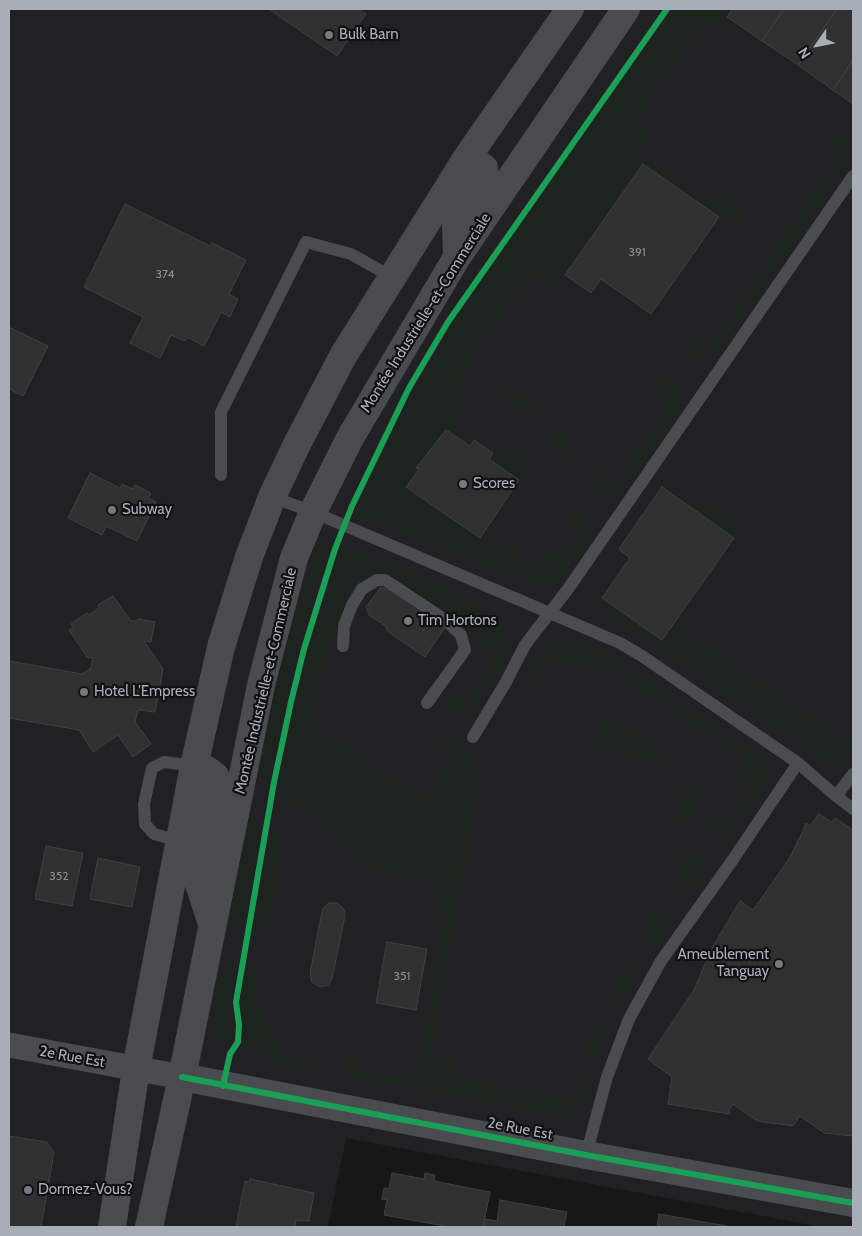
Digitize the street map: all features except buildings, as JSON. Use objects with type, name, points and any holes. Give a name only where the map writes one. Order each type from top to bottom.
[{"type":"main road","points":[[112,1227],[136,1068],[194,766],[221,647],[249,557],[272,497],[296,446],[343,356],[468,156],[570,9]]},
{"type":"main road","name":"Montée Industrielle-et-Commerciale","points":[[148,1227],[182,1077],[262,685],[294,558],[313,512],[350,438],[457,257],[626,9]]},
{"type":"main road","points":[[457,257],[456,226],[484,177],[484,168],[468,156]]},
{"type":"main road","points":[[194,766],[207,770],[215,776],[216,790],[199,884],[213,926]]},
{"type":"main road","name":"2e Rue Est","points":[[182,1077],[586,1155],[853,1203]]},
{"type":"street","name":"2e Rue Est","points":[[9,1045],[182,1077]]},
{"type":"lane","points":[[474,737],[525,645],[579,574],[853,176]]},
{"type":"lane","points":[[221,475],[221,412],[306,242],[351,254],[392,278]]},
{"type":"lane","points":[[272,497],[313,512],[596,632],[642,656],[798,763],[853,809]]},
{"type":"lane","points":[[343,646],[344,626],[352,605],[362,589],[377,580],[386,580],[444,619],[461,635],[465,650],[427,703]]},
{"type":"lane","points":[[179,841],[154,834],[145,824],[144,804],[152,768],[164,762],[194,766]]},
{"type":"lane","points":[[586,1155],[607,1077],[629,1019],[661,961],[798,763]]},
{"type":"lane","points":[[836,796],[853,774]]},
{"type":"shaded area","points":[[9,9],[853,9],[853,1227],[821,1227],[346,1138],[328,1227],[9,1227]]},
{"type":"shaded area","points":[[672,9],[732,9],[720,25],[707,16],[634,122],[650,133],[636,153],[712,206],[721,192],[726,191],[736,201],[739,211],[738,220],[736,222],[726,215],[722,220],[643,164],[596,230],[592,227],[552,286],[531,271],[453,385],[469,397],[450,424],[474,440],[470,446],[446,430],[417,468],[419,469],[406,487],[500,552],[506,544],[516,552],[515,558],[531,569],[545,551],[549,551],[563,561],[584,530],[569,519],[568,517],[573,512],[582,515],[586,521],[589,531],[586,542],[559,580],[542,585],[535,584],[357,513],[356,508],[383,450],[414,389],[447,333],[481,279]]},
{"type":"shaded area","points":[[834,137],[842,139],[846,144],[849,149],[849,160],[752,302],[744,297],[843,151],[831,142],[830,140]]},
{"type":"shaded area","points":[[741,301],[749,306],[718,350],[703,358],[694,357],[689,350],[688,342],[693,338],[708,349]]},
{"type":"shaded area","points":[[671,378],[675,381],[682,399],[680,409],[629,481],[612,491],[601,491],[596,486],[594,478],[596,475],[600,475],[614,485],[672,402],[657,391],[656,388],[661,380]]},
{"type":"shaded area","points":[[507,389],[533,405],[534,410],[529,413],[506,396],[505,391]]},
{"type":"shaded area","points":[[558,427],[573,435],[562,450],[574,458],[575,462],[572,462],[558,452],[556,448],[553,437]]},
{"type":"shaded area","points":[[519,444],[524,457],[524,470],[519,480],[489,459],[493,453],[504,460],[514,445]]},
{"type":"shaded area","points":[[704,503],[738,527],[740,531],[734,538],[696,512],[701,504]]},
{"type":"shaded area","points":[[331,542],[303,631],[285,703],[269,782],[257,772],[271,700],[316,551]]},
{"type":"shaded area","points":[[342,546],[458,595],[504,628],[509,650],[505,661],[472,708],[467,711],[456,710],[450,706],[446,698],[447,695],[452,693],[466,703],[497,656],[484,648],[474,632],[389,574],[380,570],[362,575],[348,593],[338,621],[321,674],[313,712],[313,721],[318,728],[423,801],[456,756],[442,745],[443,740],[448,739],[472,756],[479,767],[479,781],[430,1055],[453,1059],[452,1078],[578,1101],[581,1086],[585,1084],[587,1089],[586,1099],[575,1117],[345,1076],[349,1051],[351,1049],[357,1051],[356,1069],[418,1080],[447,905],[440,904],[443,884],[383,873],[278,789],[307,655],[328,581]]},
{"type":"shaded area","points":[[602,598],[662,640],[674,624],[844,742],[853,729],[853,755],[842,764],[827,762],[628,624],[604,615],[599,604]]},
{"type":"shaded area","points":[[563,639],[612,657],[760,760],[765,769],[766,776],[762,790],[729,836],[709,833],[707,829],[714,820],[729,828],[753,795],[735,782],[736,777],[747,762],[617,671],[547,658],[542,675],[531,672],[529,665],[540,649]]},
{"type":"shaded area","points":[[607,715],[661,752],[663,758],[659,760],[599,749],[596,745],[602,717]]},
{"type":"shaded area","points":[[685,790],[699,792],[701,797],[681,826],[679,826],[676,823],[682,792]]},
{"type":"shaded area","points":[[248,817],[262,826],[243,929],[228,925]]},
{"type":"shaded area","points":[[271,832],[280,838],[282,845],[266,928],[260,932],[252,931]]},
{"type":"shaded area","points":[[687,853],[705,856],[710,863],[695,887],[687,890],[682,889],[679,884],[684,857]]},
{"type":"shaded area","points":[[654,909],[666,911],[671,920],[657,942],[649,945],[645,940],[650,911]]},
{"type":"shaded area","points":[[221,965],[236,966],[229,1012],[234,1026],[232,1044],[222,1043],[216,1032],[214,1022],[214,1010]]},
{"type":"shaded area","points":[[622,967],[633,970],[633,977],[618,1002],[615,999]]},
{"type":"shaded area","points":[[245,968],[253,970],[258,975],[254,994],[255,1001],[282,1050],[289,1057],[305,1059],[309,1065],[308,1069],[275,1063],[259,1049],[242,1046],[243,1027],[239,1006]]},
{"type":"shaded area","points":[[595,1023],[602,1025],[606,1032],[596,1058],[593,1060],[586,1056],[592,1025]]},
{"type":"cycle path","points":[[223,1086],[230,1054],[238,1042],[239,1025],[236,1002],[274,782],[291,702],[304,649],[335,549],[352,506],[409,388],[448,322],[667,9]]},
{"type":"cycle path","points":[[182,1077],[586,1155],[853,1203]]},
{"type":"place","name":"Bulk Barn","points":[[329,35]]},
{"type":"place","name":"Scores","points":[[463,484]]},
{"type":"place","name":"Subway","points":[[112,510]]},
{"type":"place","name":"Tim Hortons","points":[[408,621]]},
{"type":"place","name":"Hotel L'Empress","points":[[84,692]]},
{"type":"place","name":"Ameublement Tanguay","points":[[779,964]]},
{"type":"place","name":"Dormez-Vous?","points":[[28,1190]]}]
